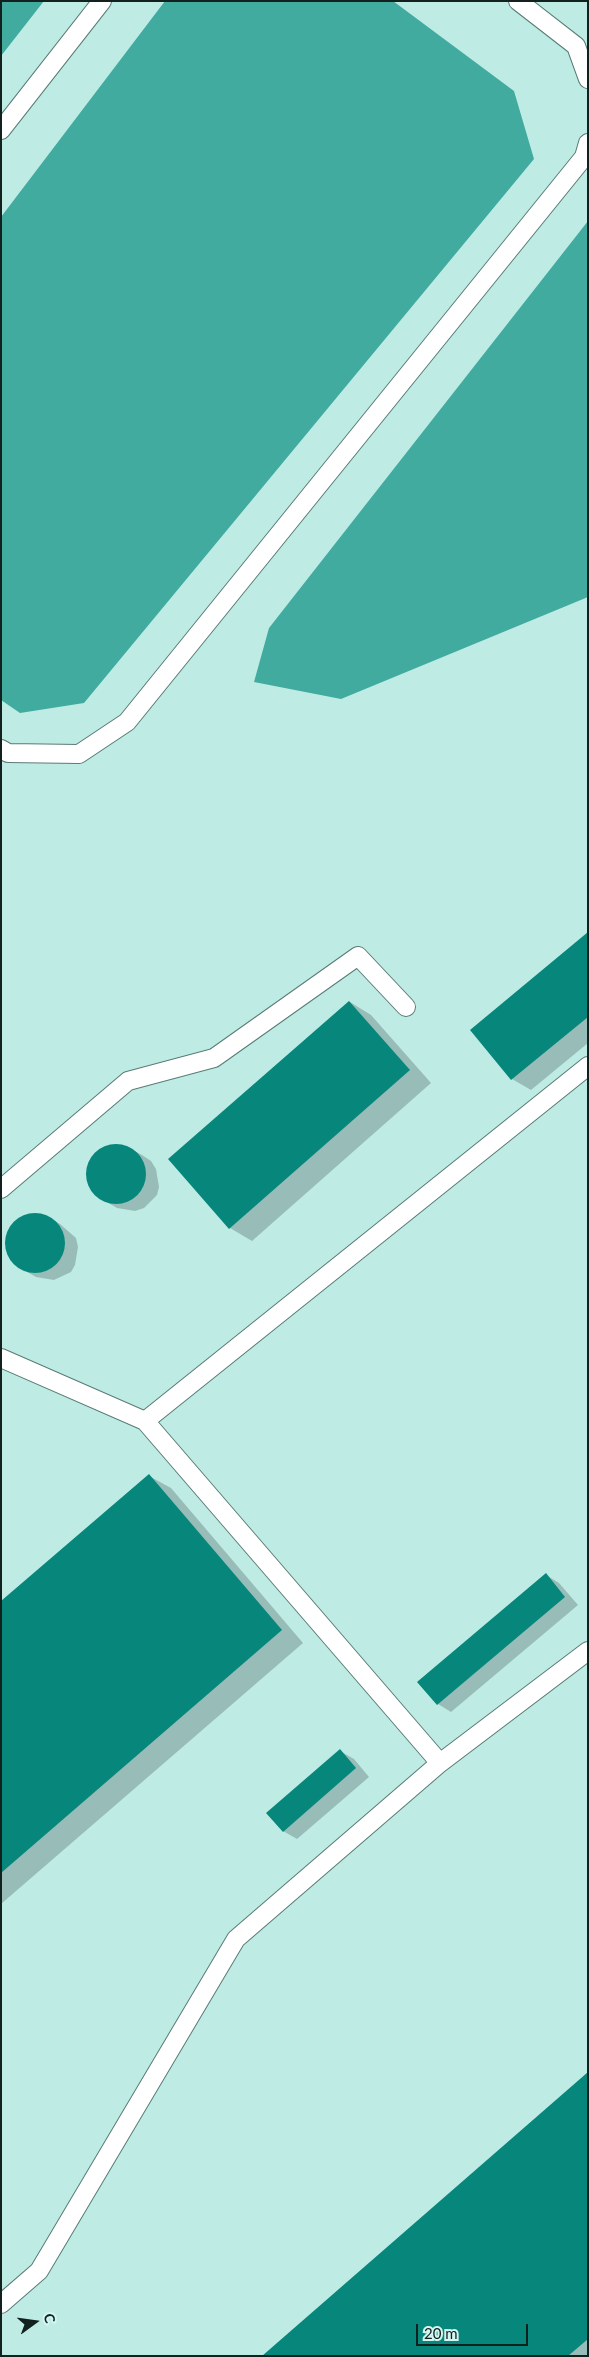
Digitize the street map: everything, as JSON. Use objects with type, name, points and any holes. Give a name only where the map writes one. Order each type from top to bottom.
[{"type":"lane","points":[[1,130],[102,1]]},
{"type":"lane","points":[[518,1],[576,46],[588,79]]},
{"type":"lane","points":[[1,749],[8,753],[79,754],[127,722],[584,157],[588,143]]},
{"type":"lane","points":[[1,1189],[128,1081],[214,1058],[358,956],[406,1007]]},
{"type":"lane","points":[[145,1421],[588,1066]]},
{"type":"lane","points":[[1,1358],[145,1421],[440,1763]]},
{"type":"lane","points":[[1,2304],[39,2271],[236,1939],[440,1763],[588,1650]]},
{"type":"shaded area","points":[[1,1],[588,1],[588,2356],[1,2356]]},
{"type":"shaded area","points":[[1,1],[44,1],[1,56]]},
{"type":"shaded area","points":[[165,1],[393,1],[514,91],[534,159],[84,703],[20,713],[1,700],[1,217]]},
{"type":"shaded area","points":[[588,221],[588,597],[341,699],[254,682],[269,628]]},
{"type":"building","points":[[588,932],[588,1017],[511,1080],[470,1030]]},
{"type":"building","points":[[349,1001],[410,1070],[229,1229],[168,1159]]},
{"type":"building","points":[[110,1144],[122,1144],[133,1149],[141,1157],[146,1168],[144,1186],[133,1199],[122,1204],[110,1204],[99,1199],[91,1191],[86,1180],[86,1168],[91,1157],[99,1149]]},
{"type":"building","points":[[29,1213],[41,1213],[52,1218],[60,1226],[65,1237],[63,1255],[52,1268],[41,1273],[29,1273],[18,1268],[10,1260],[5,1249],[5,1237],[10,1226],[18,1218]]},
{"type":"building","points":[[149,1474],[282,1630],[1,1873],[1,1601]]},
{"type":"building","points":[[546,1573],[565,1597],[437,1705],[417,1682]]},
{"type":"building","points":[[340,1749],[356,1768],[283,1832],[266,1813]]},
{"type":"building","points":[[588,2072],[588,2339],[568,2356],[262,2356]]}]
